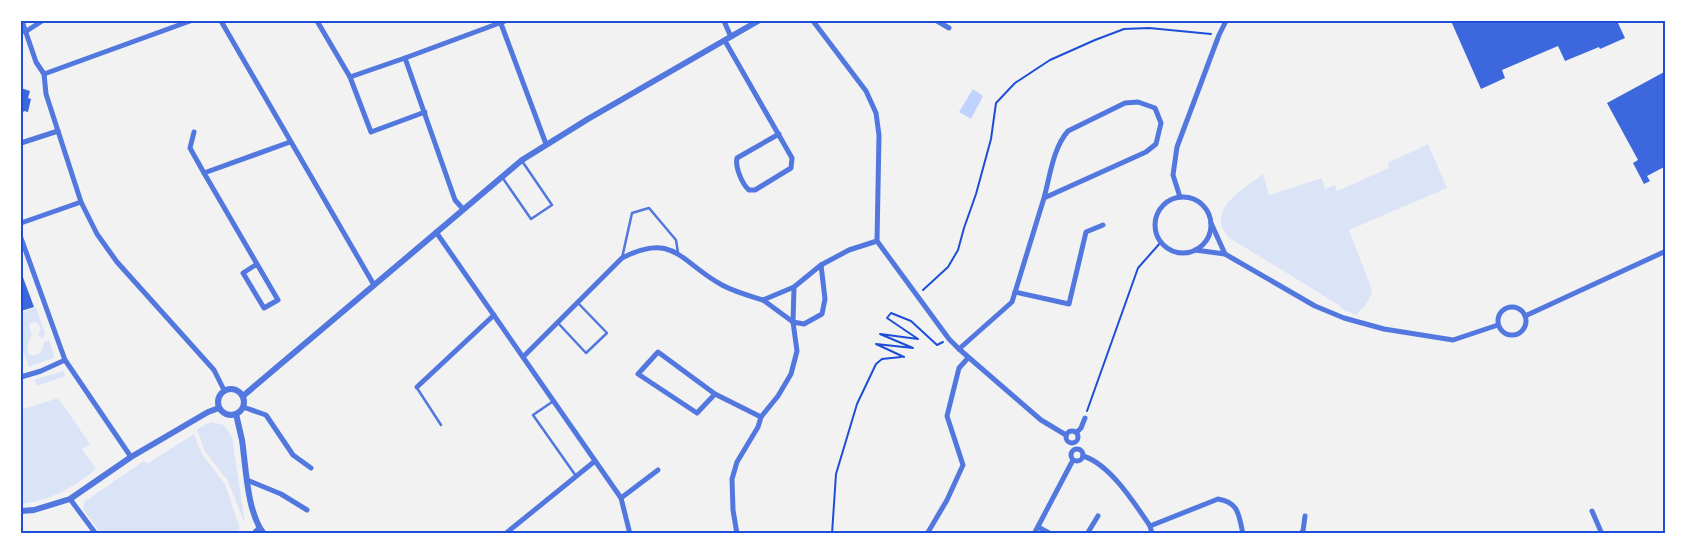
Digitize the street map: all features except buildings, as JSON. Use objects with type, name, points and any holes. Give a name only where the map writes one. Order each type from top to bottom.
[{"type":"street","points":[[25,32],[42,21]]},
{"type":"street","points":[[44,74],[190,21]]},
{"type":"street","points":[[221,21],[374,285]]},
{"type":"street","points":[[317,21],[350,78],[371,132],[425,112]]},
{"type":"street","points":[[724,21],[728,39],[792,158],[791,168],[755,190],[749,190],[735,164],[737,158],[779,134]]},
{"type":"street","points":[[243,396],[522,160],[546,144],[758,21]]},
{"type":"street","points":[[813,21],[866,91],[876,113],[879,135],[877,241],[949,339],[968,358],[1041,420],[1066,437],[1068,442],[1074,443],[1077,440],[1084,418]]},
{"type":"street","points":[[937,21],[950,28]]},
{"type":"street","points":[[1180,197],[1173,175],[1177,147],[1226,21]]},
{"type":"street","points":[[350,78],[502,22],[546,144]]},
{"type":"street","points":[[22,24],[36,62],[44,74],[46,94],[81,202],[97,234],[117,262],[214,370],[224,390]]},
{"type":"street","points":[[405,58],[456,200],[463,210]]},
{"type":"street","points":[[959,350],[1012,302],[1062,138],[1068,131],[1125,102],[1138,102],[1156,108],[1161,123],[1156,144],[1146,152],[1044,198]]},
{"type":"street","points":[[21,143],[58,131]]},
{"type":"street","points":[[194,132],[190,148],[278,300],[264,308],[243,273],[257,264]]},
{"type":"street","points":[[204,173],[290,142]]},
{"type":"street","points":[[1225,254],[1209,215],[1202,204],[1189,198],[1180,197],[1164,205],[1158,214],[1156,231],[1161,242],[1171,250],[1183,253],[1195,250],[1225,254],[1315,306],[1359,323],[1429,338],[1453,340],[1498,325]]},
{"type":"street","points":[[21,224],[81,202]]},
{"type":"street","points":[[1195,250],[1207,239],[1211,223]]},
{"type":"street","points":[[1015,292],[1069,304],[1086,232],[1103,225]]},
{"type":"street","points":[[436,232],[621,498],[630,534]]},
{"type":"street","points":[[21,238],[65,360],[130,457]]},
{"type":"street","points":[[763,300],[794,287],[821,265],[849,250],[877,241]]},
{"type":"street","points":[[523,358],[622,258],[646,248],[658,247],[678,253],[697,269],[723,286],[763,300],[793,322],[804,324],[822,314],[825,299],[821,265]]},
{"type":"street","points":[[1525,316],[1666,251]]},
{"type":"street","points":[[736,534],[732,479],[737,462],[758,427],[761,417],[778,396],[791,374],[797,351],[793,322],[794,287]]},
{"type":"street","points":[[1508,307],[1520,309],[1525,316],[1525,327],[1516,334],[1505,333],[1498,325],[1500,312],[1508,307]]},
{"type":"street","points":[[417,387],[494,315]]},
{"type":"street","points":[[715,394],[697,413],[638,374],[658,352],[715,394],[761,417]]},
{"type":"street","points":[[927,534],[947,500],[963,465],[947,416],[959,368],[968,358]]},
{"type":"street","points":[[21,377],[41,371],[65,360]]},
{"type":"street","points":[[235,389],[243,396],[243,406],[236,414],[224,413],[219,408],[218,398],[224,390],[235,389]]},
{"type":"street","points":[[243,406],[266,415],[293,455],[311,468]]},
{"type":"street","points":[[21,511],[34,510],[70,499],[130,457],[208,412],[219,408]]},
{"type":"street","points":[[236,414],[252,505],[264,534]]},
{"type":"street","points":[[1072,430],[1078,434],[1083,454],[1079,461],[1072,457],[1066,437],[1072,430]]},
{"type":"street","points":[[1034,534],[1072,457],[1072,451],[1075,449],[1118,482],[1150,526],[1152,534]]},
{"type":"street","points":[[505,534],[595,461]]},
{"type":"street","points":[[621,498],[658,470]]},
{"type":"street","points":[[247,480],[281,494],[306,510]]},
{"type":"street","points":[[70,499],[96,534]]},
{"type":"street","points":[[1150,526],[1218,499],[1228,500],[1234,505],[1243,534]]},
{"type":"street","points":[[1592,510],[1602,534]]},
{"type":"street","points":[[1087,534],[1098,516]]},
{"type":"street","points":[[1300,534],[1303,532],[1305,516]]},
{"type":"street","points":[[1038,527],[1051,534]]},
{"type":"street","points":[[252,534],[260,528]]},
{"type":"lane","points":[[502,176],[531,219],[552,205],[522,160]]},
{"type":"lane","points":[[622,258],[632,213],[649,208],[676,240],[678,253]]},
{"type":"lane","points":[[557,322],[586,353],[607,333],[577,302]]},
{"type":"lane","points":[[417,387],[441,425]]},
{"type":"lane","points":[[554,401],[533,415],[576,476]]},
{"type":"path","points":[[917,295],[948,267],[958,250],[991,139],[996,103],[1015,83],[1050,60],[1124,29],[1149,28],[1219,35]]},
{"type":"path","points":[[1084,418],[1138,268],[1161,242]]},
{"type":"path","points":[[832,534],[836,474],[857,404],[876,364],[882,359],[904,357],[876,344],[913,348],[880,334],[918,339],[887,318],[891,313],[911,321],[937,345],[949,339]]},
{"type":"shaded area","points":[[1428,144],[1447,188],[1349,230],[1372,290],[1368,301],[1356,315],[1340,308],[1342,307],[1228,237],[1222,227],[1222,215],[1229,201],[1263,174],[1269,195],[1322,178],[1325,189],[1335,185],[1337,191],[1389,168],[1388,163]]},
{"type":"shaded area","points":[[36,307],[45,334],[42,339],[38,334],[41,329],[38,323],[30,323],[29,327],[32,334],[28,346],[29,353],[35,355],[41,353],[44,342],[49,340],[54,355],[53,358],[29,367],[21,347],[21,313]]},
{"type":"shaded area","points":[[63,371],[65,376],[37,386],[34,380]]},
{"type":"shaded area","points":[[58,398],[90,444],[82,449],[96,469],[79,482],[61,492],[42,500],[21,504],[21,410]]},
{"type":"shaded area","points":[[211,422],[224,425],[232,437],[245,524],[228,481],[204,450],[197,429]]},
{"type":"shaded area","points":[[194,434],[202,454],[225,484],[240,529],[234,534],[101,534],[84,510],[84,502],[144,461],[147,464]]},
{"type":"water","points":[[973,89],[983,96],[971,119],[959,112]]}]
